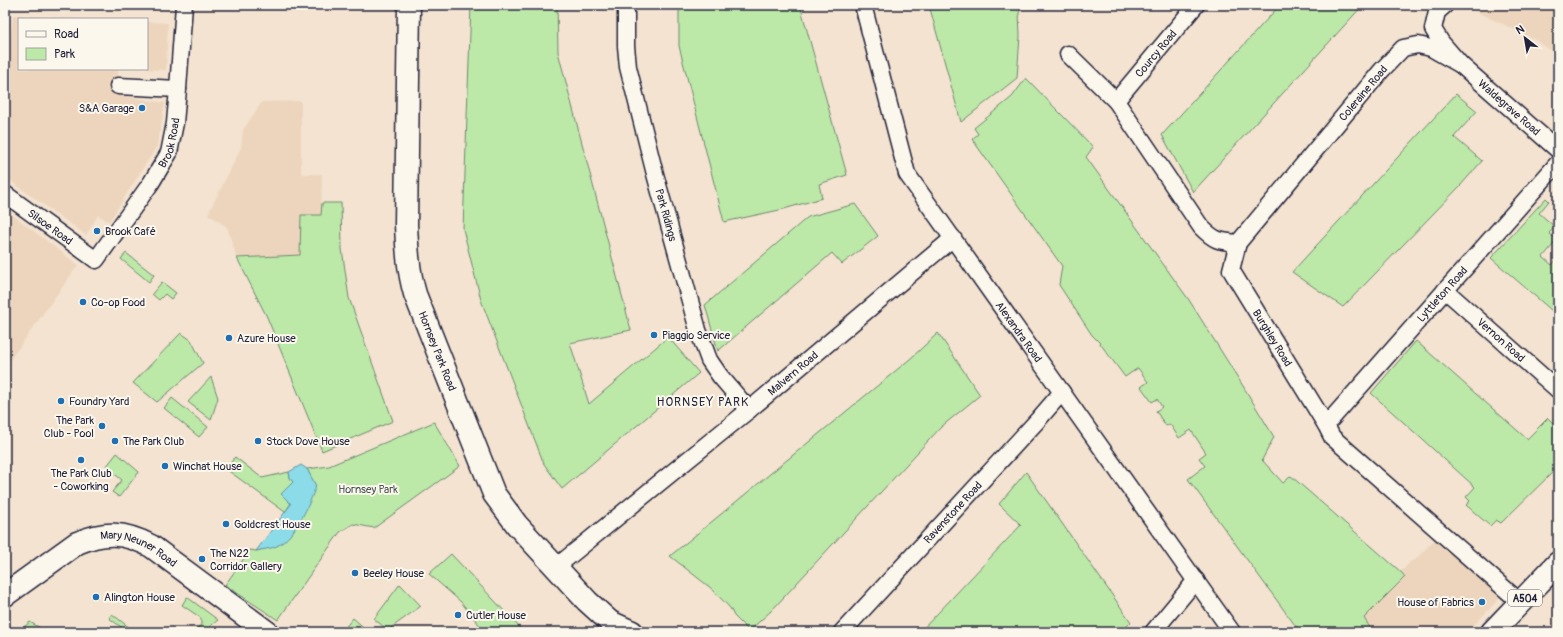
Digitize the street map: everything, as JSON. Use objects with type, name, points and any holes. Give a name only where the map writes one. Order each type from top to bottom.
[{"type":"main road","name":"Hornsey Park Road","points":[[409,5],[406,224],[410,276],[415,294],[494,494],[517,525],[587,601],[610,622],[632,632]]},
{"type":"main road","name":"Mary Neuner Road","points":[[5,595],[77,543],[88,538],[107,534],[116,534],[137,539],[151,546],[267,632]]},
{"type":"main road","name":"A504","points":[[1492,632],[1558,563]]},
{"type":"street","name":"Brook Road","points":[[96,260],[151,183],[169,153],[175,122],[184,5]]},
{"type":"street","name":"Park Ridings","points":[[626,5],[626,46],[630,74],[655,174],[698,330],[703,346],[720,376],[749,410]]},
{"type":"street","name":"Alexandra Road","points":[[863,5],[907,174],[1232,632]]},
{"type":"street","name":"Courcy Road","points":[[1116,102],[1196,5]]},
{"type":"street","points":[[1444,5],[1437,12],[1434,29],[1441,42],[1461,65]]},
{"type":"street","name":"Coleraine Road","points":[[1238,243],[1376,77],[1403,48],[1418,45],[1431,48],[1461,65]]},
{"type":"street","points":[[1068,54],[1116,102],[1201,227],[1210,236],[1220,241],[1238,243]]},
{"type":"street","name":"Waldegrave Road","points":[[1461,65],[1558,150]]},
{"type":"street","points":[[118,86],[178,89]]},
{"type":"street","name":"Lyttleton Road","points":[[1326,425],[1558,163]]},
{"type":"street","name":"Silsoe Road","points":[[5,194],[96,260]]},
{"type":"street","name":"Malvern Road","points":[[556,567],[749,410],[953,238]]},
{"type":"street","name":"Burghley Road","points":[[1238,243],[1232,270],[1332,437],[1521,603]]},
{"type":"street","name":"Vernon Road","points":[[1445,290],[1558,390]]},
{"type":"street","name":"Ravenstone Road","points":[[842,632],[1062,392]]},
{"type":"street","points":[[1153,632],[1196,580]]},
{"type":"shaded area","points":[[1462,5],[1558,5],[1558,52],[1552,51],[1532,38]]},
{"type":"shaded area","points":[[13,15],[67,18],[18,18],[18,70],[118,70],[117,95],[165,103],[157,146],[109,222],[98,215],[86,235],[5,177],[5,87]]},
{"type":"shaded area","points":[[148,22],[168,23],[166,70],[148,69]]},
{"type":"shaded area","points":[[301,101],[301,174],[322,174],[321,215],[301,215],[300,255],[237,258],[227,227],[208,214],[241,148],[243,130],[262,102]]},
{"type":"shaded area","points":[[5,209],[78,265],[5,367]]},
{"type":"shaded area","points":[[1436,538],[1503,595],[1467,632],[1371,632],[1372,631],[1364,618],[1405,577],[1401,572]]},
{"type":"green space","points":[[471,5],[557,5],[558,52],[631,330],[570,343],[589,404],[668,337],[699,373],[562,489],[544,464],[481,300],[463,229]]},
{"type":"green space","points":[[679,5],[800,5],[847,175],[819,184],[822,198],[784,209],[724,222],[679,46]]},
{"type":"green space","points":[[929,5],[1023,5],[1019,12],[1020,36],[1017,78],[961,122]]},
{"type":"green space","points":[[1280,5],[1363,5],[1193,192],[1162,135]]},
{"type":"green space","points":[[1026,78],[1093,147],[1086,157],[1189,300],[1243,386],[1274,437],[1262,460],[1283,483],[1291,476],[1405,577],[1364,618],[1372,631],[1371,632],[1300,632],[1188,479],[1205,466],[1199,458],[1206,453],[1191,430],[1179,438],[1170,424],[1166,426],[1156,411],[1162,407],[1157,399],[1152,402],[1141,387],[1148,382],[1138,368],[1125,377],[1092,335],[1059,285],[1062,266],[972,139],[978,134],[974,128],[1012,97]]},
{"type":"green space","points":[[1456,94],[1477,111],[1454,137],[1482,161],[1460,186],[1343,307],[1292,272]]},
{"type":"green space","points":[[1546,198],[1549,201],[1539,213],[1555,227],[1549,233],[1557,240],[1543,257],[1552,265],[1558,258],[1558,316],[1491,258]]},
{"type":"green space","points":[[322,203],[341,203],[342,249],[349,298],[393,421],[322,451],[267,317],[237,258],[300,255],[301,215],[321,215]]},
{"type":"green space","points":[[855,204],[878,236],[842,264],[832,253],[718,351],[705,305],[808,217]]},
{"type":"green space","points":[[126,253],[154,275],[149,282],[121,259]]},
{"type":"green space","points":[[162,282],[176,293],[171,299],[165,294],[159,300],[152,294]]},
{"type":"green space","points":[[181,333],[191,340],[203,363],[157,402],[133,383]]},
{"type":"green space","points":[[938,333],[980,395],[941,427],[772,610],[749,631],[734,616],[730,608],[712,589],[670,556],[910,359]]},
{"type":"green space","points":[[1416,341],[1527,439],[1548,418],[1558,428],[1558,467],[1501,523],[1496,520],[1490,526],[1466,505],[1470,501],[1466,497],[1475,487],[1371,393]]},
{"type":"green space","points":[[211,377],[218,398],[211,420],[188,402]]},
{"type":"green space","points":[[172,398],[208,427],[199,437],[164,408]]},
{"type":"green space","name":"Hornsey Park","points":[[434,422],[460,466],[374,528],[353,524],[340,532],[278,620],[225,585],[250,550],[256,551],[278,545],[315,485],[307,469],[329,466]]},
{"type":"green space","points":[[117,453],[139,472],[119,497],[112,492],[122,480],[106,467]]},
{"type":"green space","points":[[235,457],[262,478],[289,472],[290,478],[293,482],[291,503],[285,512],[226,469]]},
{"type":"green space","points":[[1026,472],[1131,622],[1121,632],[920,632],[1021,525],[999,504]]},
{"type":"green space","points":[[451,554],[521,629],[529,632],[485,632],[461,602],[429,574]]},
{"type":"green space","points":[[400,584],[421,606],[388,630],[374,619]]},
{"type":"green space","points":[[187,597],[218,620],[203,632],[192,632],[201,625],[201,618],[182,605]]},
{"type":"green space","points":[[112,614],[135,632],[128,632],[109,618]]},
{"type":"green space","points":[[353,618],[369,632],[347,632],[344,629]]},
{"type":"green space","points":[[30,622],[47,632],[18,632]]},
{"type":"water","points":[[301,465],[307,469],[316,486],[306,511],[296,528],[284,541],[275,547],[256,551],[291,504],[281,494],[293,482],[290,478],[289,472]]},
{"type":"place","name":"S&A Garage","points":[[142,108]]},
{"type":"place","name":"Brook Café","points":[[97,231]]},
{"type":"place","name":"Co-op Food","points":[[83,302]]},
{"type":"place","name":"Piaggio Service","points":[[654,335]]},
{"type":"place","name":"Azure House","points":[[229,338]]},
{"type":"place","name":"Foundry Yard","points":[[61,401]]},
{"type":"place","name":"The Park Club - Pool","points":[[102,426]]},
{"type":"place","name":"The Park Club","points":[[115,441]]},
{"type":"place","name":"Stock Dove House","points":[[258,441]]},
{"type":"place","name":"The Park Club - Coworking","points":[[81,460]]},
{"type":"place","name":"Winchat House","points":[[165,466]]},
{"type":"place","name":"Goldcrest House","points":[[226,524]]},
{"type":"place","name":"The N22 Corridor Gallery","points":[[202,559]]},
{"type":"place","name":"Beeley House","points":[[355,573]]},
{"type":"place","name":"Alington House","points":[[96,597]]},
{"type":"place","name":"House of Fabrics","points":[[1482,602]]},
{"type":"place","name":"Cutler House","points":[[458,615]]},
{"type":"district","name":"HORNSEY PARK","points":[[703,402]]}]
